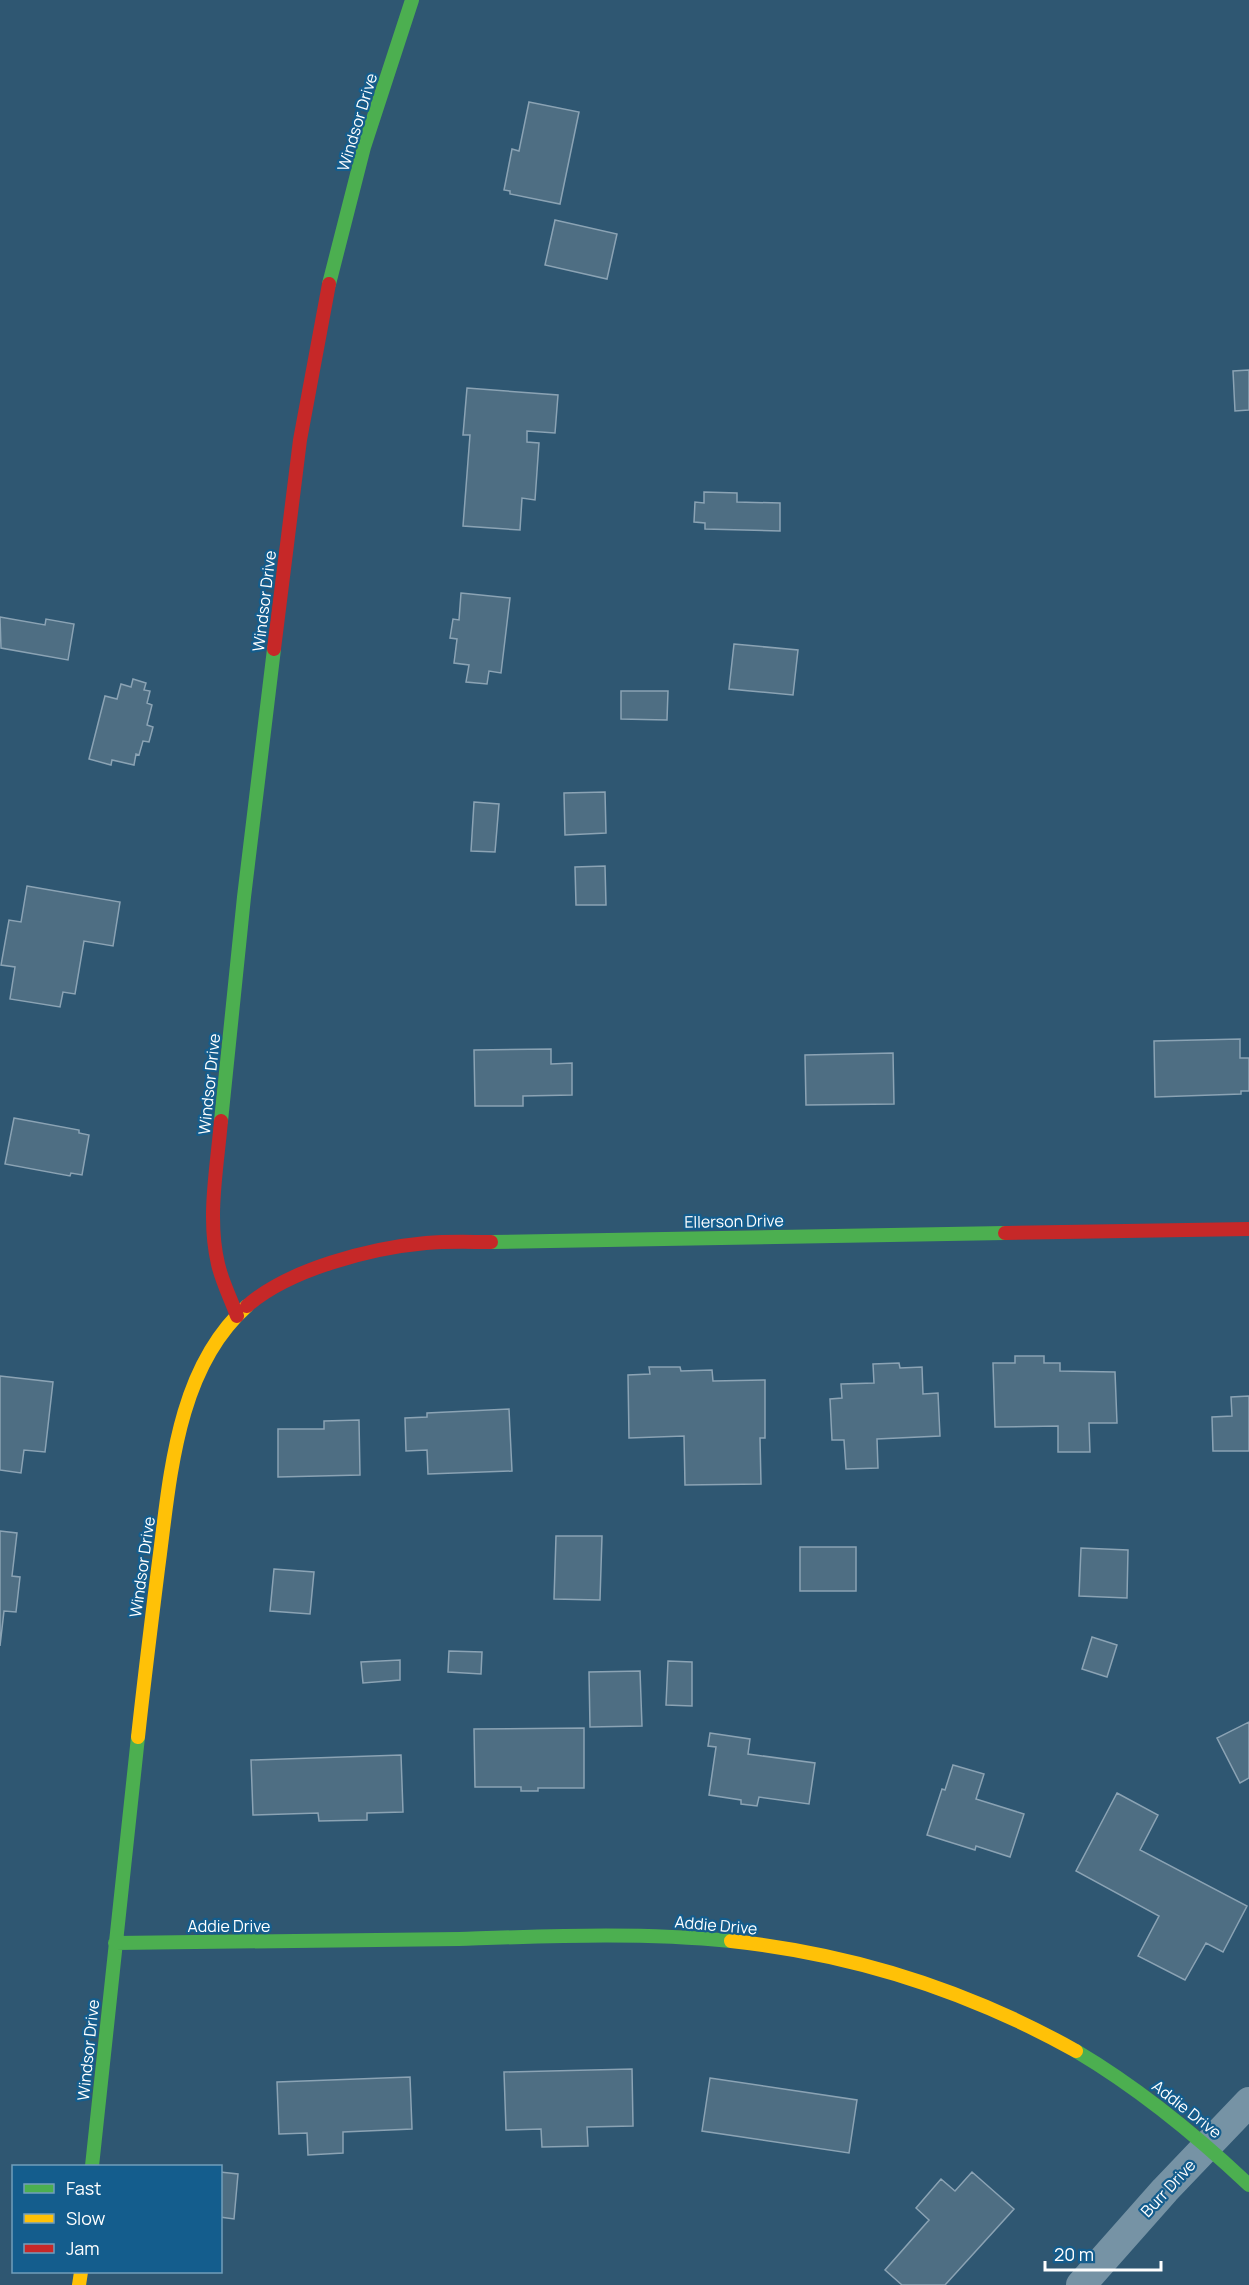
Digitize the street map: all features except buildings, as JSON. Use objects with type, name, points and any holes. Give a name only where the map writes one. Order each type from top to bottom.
[{"type":"street","name":"Windsor Drive","points":[[92,2165],[128,1818],[159,1560],[176,1444],[196,1382],[214,1344],[237,1316],[218,1265],[214,1240],[214,1196],[244,897],[300,440],[327,293],[364,147],[412,0]]},
{"type":"street","name":"Ellerson Drive","points":[[237,1316],[258,1297],[292,1277],[358,1255],[426,1243],[1249,1229]]},
{"type":"street","name":"Addie Drive","points":[[115,1942],[316,1942],[636,1935],[736,1942],[833,1958],[919,1980],[1001,2013],[1080,2053],[1127,2083],[1207,2145],[1249,2185]]},
{"type":"street","name":"Burr Drive","points":[[1081,2285],[1207,2145],[1249,2102]]},
{"type":"traffic: fast","points":[[329,284],[364,147],[412,0]]},
{"type":"traffic: fast","points":[[221,1121],[244,897],[274,649]]},
{"type":"traffic: fast","points":[[491,1242],[1005,1233]]},
{"type":"traffic: fast","points":[[92,2165],[138,1737]]},
{"type":"traffic: fast","points":[[115,1943],[595,1936],[663,1936],[731,1941]]},
{"type":"traffic: fast","points":[[1076,2051],[1166,2113],[1249,2185]]},
{"type":"traffic: slow","points":[[138,1737],[167,1500],[180,1428],[190,1394],[204,1362],[223,1332],[247,1306]]},
{"type":"traffic: slow","points":[[731,1941],[822,1955],[910,1978],[994,2010],[1076,2051]]},
{"type":"traffic: slow","points":[[79,2285],[81,2273]]},
{"type":"traffic: jam","points":[[274,649],[300,440],[329,284]]},
{"type":"traffic: jam","points":[[221,1121],[213,1229],[220,1271],[237,1316]]},
{"type":"traffic: jam","points":[[1005,1233],[1249,1229]]},
{"type":"traffic: jam","points":[[247,1306],[285,1281],[356,1255],[426,1243],[491,1242]]}]
